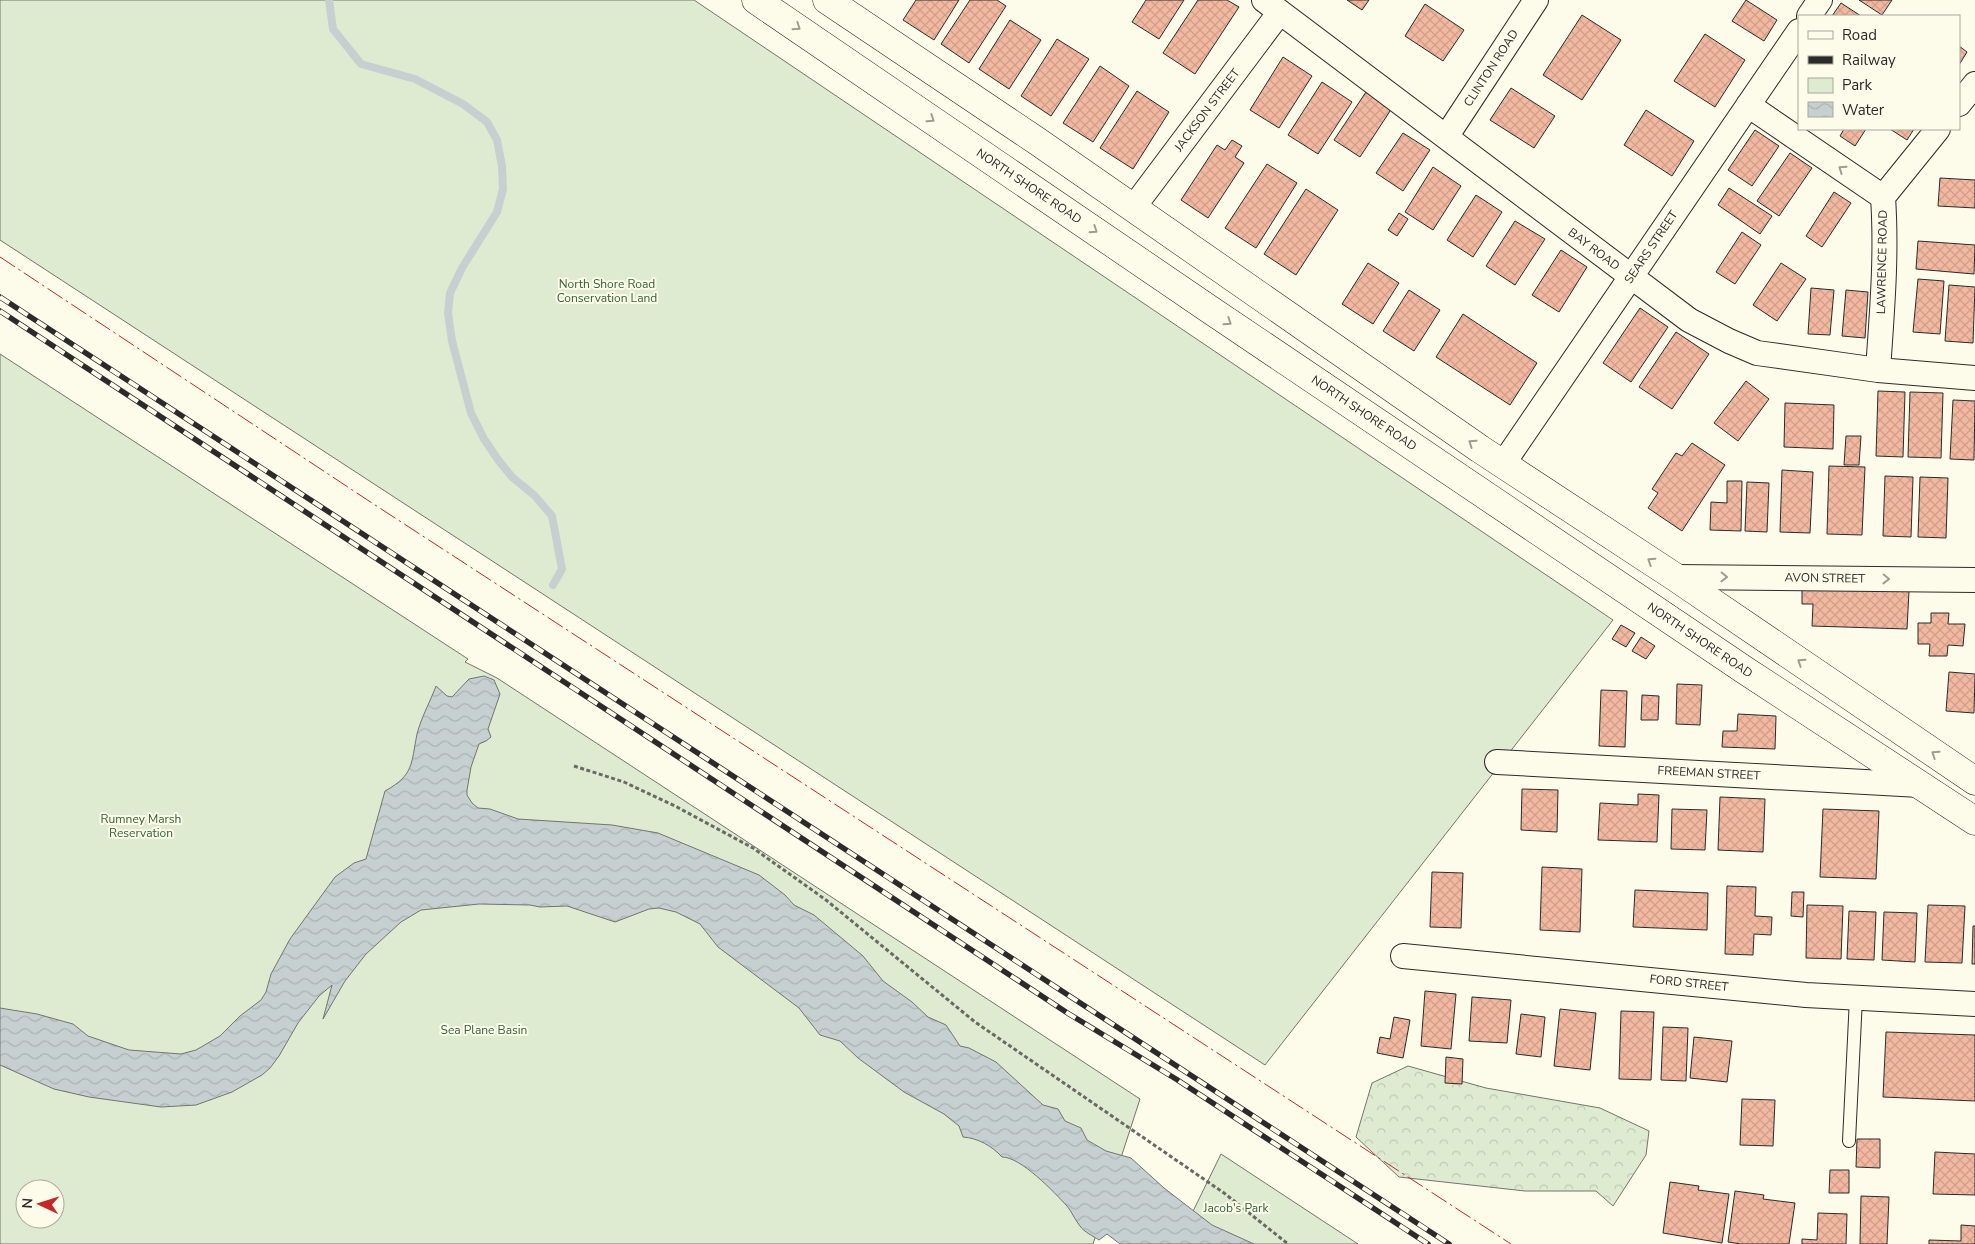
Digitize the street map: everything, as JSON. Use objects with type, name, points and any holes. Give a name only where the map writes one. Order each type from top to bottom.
[{"type":"highway","name":"NORTH SHORE ROAD","points":[[756,0],[1738,666],[1975,821]]},
{"type":"highway","points":[[828,0],[1134,208],[1503,464],[1675,577],[1975,781]]},
{"type":"street","name":"CLINTON ROAD","points":[[1446,137],[1536,0]]},
{"type":"street","points":[[1810,15],[1820,0]]},
{"type":"street","name":"JACKSON STREET","points":[[1134,208],[1272,6]]},
{"type":"street","name":"BAY ROAD","points":[[1272,6],[1689,320],[1757,353],[1878,370],[1975,378]]},
{"type":"street","name":"SEARS STREET","points":[[1503,464],[1798,32]]},
{"type":"street","points":[[1960,103],[1975,84]]},
{"type":"street","name":"LAWRENCE ROAD","points":[[1748,104],[1883,197],[1885,235],[1884,274],[1878,370]]},
{"type":"street","points":[[1883,197],[1937,130]]},
{"type":"street","name":"AVON STREET","points":[[1675,577],[1975,580]]},
{"type":"street","name":"FREEMAN STREET","points":[[1498,762],[1920,785]]},
{"type":"street","name":"FORD STREET","points":[[1403,956],[1806,995],[1975,1004]]},
{"type":"lane","points":[[1849,1141],[1856,998]]},
{"type":"path","points":[[574,766],[624,782],[675,806],[753,848],[826,900],[975,1022],[1224,1194],[1288,1244]]},
{"type":"green space","name":"North Shore Road Conservation Land","points":[[0,0],[694,0],[1613,620],[1265,1065],[0,240]]},
{"type":"green space","name":"Sea Plane Basin","points":[[0,354],[468,659],[465,662],[497,678],[1140,1099],[1093,1244],[0,1244]]},
{"type":"green space","points":[[1408,1066],[1486,1088],[1600,1108],[1649,1131],[1646,1155],[1613,1206],[1596,1191],[1525,1191],[1399,1177],[1356,1137],[1372,1083]]},
{"type":"green space","name":"Jacob's Park","points":[[1221,1154],[1358,1244],[1177,1244]]},
{"type":"water","points":[[484,676],[494,680],[500,694],[488,729],[491,737],[479,744],[471,767],[467,795],[478,808],[490,809],[518,819],[612,825],[658,833],[759,875],[785,895],[794,905],[814,915],[863,956],[883,981],[912,1002],[928,1017],[946,1025],[960,1046],[969,1048],[996,1062],[1043,1105],[1058,1109],[1065,1121],[1081,1128],[1087,1140],[1106,1151],[1131,1158],[1164,1188],[1212,1225],[1254,1244],[1120,1244],[1107,1234],[1099,1240],[1086,1232],[1067,1206],[1046,1184],[1027,1169],[1010,1159],[1002,1157],[984,1143],[963,1137],[959,1126],[944,1114],[904,1092],[858,1058],[840,1041],[820,1035],[799,1008],[718,947],[700,924],[676,912],[659,908],[649,909],[615,922],[567,906],[540,907],[530,905],[479,904],[421,910],[401,922],[366,954],[345,981],[323,1019],[332,985],[319,996],[298,1023],[279,1056],[262,1075],[232,1092],[196,1105],[161,1107],[89,1097],[54,1089],[0,1065],[0,1008],[37,1014],[73,1024],[88,1036],[129,1050],[181,1054],[196,1050],[220,1036],[240,1016],[261,1000],[266,992],[271,974],[290,939],[335,877],[354,863],[366,859],[385,791],[401,780],[410,768],[417,734],[436,686],[447,696],[452,697],[469,679]]},
{"type":"building","points":[[916,0],[959,0],[934,40],[903,20]]},
{"type":"building","points":[[970,0],[997,0],[1006,6],[969,63],[941,44]]},
{"type":"building","points":[[1146,0],[1184,0],[1159,39],[1132,22]]},
{"type":"building","points":[[1198,0],[1227,0],[1239,7],[1195,74],[1163,53]]},
{"type":"building","points":[[1347,0],[1369,0],[1362,10]]},
{"type":"building","points":[[1746,0],[1777,20],[1764,41],[1732,21]]},
{"type":"building","points":[[1859,0],[1892,0],[1882,15]]},
{"type":"building","points":[[1841,3],[1859,15],[1833,15]]},
{"type":"building","points":[[1425,4],[1464,30],[1443,61],[1405,36]]},
{"type":"building","points":[[1582,15],[1621,40],[1582,100],[1543,75]]},
{"type":"building","points":[[1010,20],[1041,40],[1009,89],[979,69]]},
{"type":"building","points":[[1705,34],[1745,60],[1715,107],[1674,81]]},
{"type":"building","points":[[1057,39],[1089,59],[1051,116],[1021,96]]},
{"type":"building","points":[[1960,47],[1967,52],[1960,63]]},
{"type":"building","points":[[1283,57],[1312,76],[1279,128],[1250,110]]},
{"type":"building","points":[[1100,66],[1129,86],[1093,142],[1063,123]]},
{"type":"building","points":[[1322,82],[1352,102],[1318,154],[1288,135]]},
{"type":"building","points":[[1511,88],[1555,116],[1534,148],[1490,120]]},
{"type":"building","points":[[1137,91],[1169,112],[1133,169],[1100,148]]},
{"type":"building","points":[[1366,92],[1392,108],[1360,157],[1334,140]]},
{"type":"building","points":[[1646,110],[1694,141],[1672,176],[1624,145]]},
{"type":"building","points":[[1755,130],[1779,146],[1752,186],[1728,170]]},
{"type":"building","points":[[1843,130],[1865,130],[1855,146],[1840,136]]},
{"type":"building","points":[[1892,130],[1913,130],[1907,140]]},
{"type":"building","points":[[1403,133],[1430,150],[1403,191],[1376,173]]},
{"type":"building","points":[[1232,140],[1242,146],[1235,157],[1244,163],[1208,218],[1181,200],[1217,145],[1225,150]]},
{"type":"building","points":[[1790,153],[1812,168],[1779,216],[1757,201]]},
{"type":"building","points":[[1267,164],[1297,183],[1256,248],[1225,228]]},
{"type":"building","points":[[1433,167],[1461,186],[1433,230],[1405,212]]},
{"type":"building","points":[[1940,178],[1975,180],[1975,208],[1938,206]]},
{"type":"building","points":[[1729,188],[1772,216],[1760,234],[1718,205]]},
{"type":"building","points":[[1306,189],[1338,210],[1296,275],[1264,254]]},
{"type":"building","points":[[1834,192],[1851,203],[1822,247],[1806,236]]},
{"type":"building","points":[[1476,195],[1502,212],[1473,257],[1447,240]]},
{"type":"building","points":[[1399,213],[1408,219],[1397,236],[1388,230]]},
{"type":"building","points":[[1515,221],[1545,239],[1515,285],[1486,266]]},
{"type":"building","points":[[1742,232],[1761,245],[1735,284],[1716,272]]},
{"type":"building","points":[[1918,241],[1975,245],[1974,274],[1916,269]]},
{"type":"building","points":[[1561,250],[1587,267],[1559,312],[1532,295]]},
{"type":"building","points":[[1368,263],[1399,283],[1373,324],[1342,304]]},
{"type":"building","points":[[1781,263],[1806,279],[1777,321],[1753,305]]},
{"type":"building","points":[[1918,279],[1944,281],[1940,334],[1913,332]]},
{"type":"building","points":[[1949,285],[1975,287],[1973,343],[1945,341]]},
{"type":"building","points":[[1811,288],[1834,290],[1830,335],[1808,334]]},
{"type":"building","points":[[1409,290],[1440,310],[1414,351],[1383,331]]},
{"type":"building","points":[[1846,290],[1868,292],[1865,338],[1842,336]]},
{"type":"building","points":[[1640,308],[1668,327],[1631,382],[1603,363]]},
{"type":"building","points":[[1463,314],[1537,363],[1510,405],[1436,357]]},
{"type":"building","points":[[1676,332],[1709,354],[1672,409],[1639,387]]},
{"type":"building","points":[[1746,381],[1769,399],[1738,441],[1714,423]]},
{"type":"building","points":[[1878,391],[1905,392],[1903,457],[1876,456]]},
{"type":"building","points":[[1910,392],[1943,393],[1941,458],[1908,457]]},
{"type":"building","points":[[1953,400],[1975,401],[1974,460],[1950,459]]},
{"type":"building","points":[[1785,403],[1834,405],[1833,449],[1784,447]]},
{"type":"building","points":[[1846,436],[1861,436],[1859,465],[1844,465]]},
{"type":"building","points":[[1692,443],[1725,465],[1682,531],[1648,508],[1658,493],[1652,489],[1676,453],[1682,456]]},
{"type":"building","points":[[1829,466],[1865,467],[1862,535],[1827,534]]},
{"type":"building","points":[[1782,470],[1813,472],[1810,533],[1780,532]]},
{"type":"building","points":[[1885,476],[1913,477],[1911,537],[1883,536]]},
{"type":"building","points":[[1920,477],[1948,478],[1946,538],[1918,537]]},
{"type":"building","points":[[1727,481],[1742,481],[1741,531],[1710,530],[1711,502],[1727,503]]},
{"type":"building","points":[[1747,482],[1769,483],[1767,532],[1745,531]]},
{"type":"building","points":[[1802,587],[1909,591],[1907,629],[1812,626],[1813,604],[1802,604]]},
{"type":"building","points":[[1931,613],[1949,613],[1948,624],[1965,624],[1963,646],[1948,645],[1947,656],[1929,656],[1930,644],[1918,644],[1918,623],[1931,623]]},
{"type":"building","points":[[1621,625],[1635,633],[1626,647],[1612,639]]},
{"type":"building","points":[[1641,637],[1655,646],[1646,659],[1632,651]]},
{"type":"building","points":[[1949,672],[1975,674],[1974,713],[1946,711]]},
{"type":"building","points":[[1677,684],[1702,685],[1700,725],[1676,724]]},
{"type":"building","points":[[1601,690],[1627,691],[1625,747],[1599,746]]},
{"type":"building","points":[[1642,695],[1659,696],[1658,720],[1641,720]]},
{"type":"building","points":[[1738,714],[1776,716],[1775,749],[1722,747],[1723,731],[1737,731]]},
{"type":"building","points":[[1522,789],[1558,790],[1557,832],[1521,830]]},
{"type":"building","points":[[1638,794],[1659,795],[1657,842],[1598,840],[1600,803],[1638,805]]},
{"type":"building","points":[[1720,797],[1765,799],[1763,852],[1718,850]]},
{"type":"building","points":[[1672,809],[1707,810],[1705,850],[1671,849]]},
{"type":"building","points":[[1823,809],[1879,811],[1876,879],[1820,877]]},
{"type":"building","points":[[1542,867],[1582,869],[1580,932],[1540,930]]},
{"type":"building","points":[[1432,872],[1463,873],[1461,928],[1430,927]]},
{"type":"building","points":[[1727,886],[1756,887],[1755,916],[1772,917],[1771,935],[1754,934],[1753,955],[1725,954]]},
{"type":"building","points":[[1635,890],[1708,893],[1707,930],[1633,927]]},
{"type":"building","points":[[1792,892],[1804,892],[1803,917],[1791,916]]},
{"type":"building","points":[[1807,905],[1843,906],[1841,959],[1806,958]]},
{"type":"building","points":[[1928,905],[1965,906],[1962,963],[1925,962]]},
{"type":"building","points":[[1849,911],[1876,912],[1874,960],[1847,959]]},
{"type":"building","points":[[1884,912],[1917,913],[1915,962],[1882,960]]},
{"type":"building","points":[[1973,926],[1975,926],[1975,964],[1972,964]]},
{"type":"building","points":[[1425,991],[1456,994],[1451,1049],[1421,1046]]},
{"type":"building","points":[[1472,997],[1511,1000],[1507,1043],[1469,1041]]},
{"type":"building","points":[[1560,1009],[1596,1013],[1590,1070],[1554,1066]]},
{"type":"building","points":[[1621,1011],[1654,1012],[1651,1080],[1619,1079]]},
{"type":"building","points":[[1521,1014],[1545,1017],[1541,1057],[1516,1054]]},
{"type":"building","points":[[1394,1017],[1410,1020],[1403,1058],[1377,1053],[1380,1037],[1390,1039]]},
{"type":"building","points":[[1663,1027],[1688,1028],[1686,1081],[1661,1080]]},
{"type":"building","points":[[1886,1032],[1975,1035],[1975,1101],[1883,1097]]},
{"type":"building","points":[[1694,1037],[1732,1041],[1727,1082],[1690,1078]]},
{"type":"building","points":[[1446,1057],[1463,1059],[1462,1084],[1445,1083]]},
{"type":"building","points":[[1742,1099],[1775,1100],[1773,1146],[1740,1145]]},
{"type":"building","points":[[1857,1139],[1880,1139],[1880,1168],[1856,1167]]},
{"type":"building","points":[[1935,1152],[1975,1154],[1975,1195],[1933,1194]]},
{"type":"building","points":[[1830,1170],[1849,1170],[1849,1193],[1829,1193]]},
{"type":"building","points":[[1670,1182],[1699,1186],[1698,1190],[1729,1194],[1722,1243],[1663,1233]]},
{"type":"building","points":[[1735,1191],[1764,1195],[1763,1199],[1795,1203],[1789,1244],[1741,1244],[1728,1242]]},
{"type":"building","points":[[1861,1196],[1889,1197],[1887,1244],[1860,1244]]},
{"type":"building","points":[[1818,1213],[1847,1214],[1846,1244],[1802,1244],[1802,1239],[1817,1240]]},
{"type":"building","points":[[1961,1225],[1975,1226],[1975,1244],[1929,1244],[1929,1240],[1961,1241]]},
{"type":"waterway","points":[[329,0],[333,29],[361,64],[415,79],[463,104],[487,122],[497,140],[502,166],[503,189],[497,212],[462,268],[450,293],[448,313],[452,341],[471,413],[484,439],[512,477],[534,495],[552,516],[562,569],[553,585]]},
{"type":"railway","points":[[0,297],[1449,1244]]},
{"type":"railway","points":[[0,311],[1069,1014],[1176,1079],[1428,1244]]},
{"type":"power","points":[[0,257],[372,503],[1511,1244]]},
{"type":"park label","name":"Rumney Marsh Reservation","points":[[141,826]]}]
